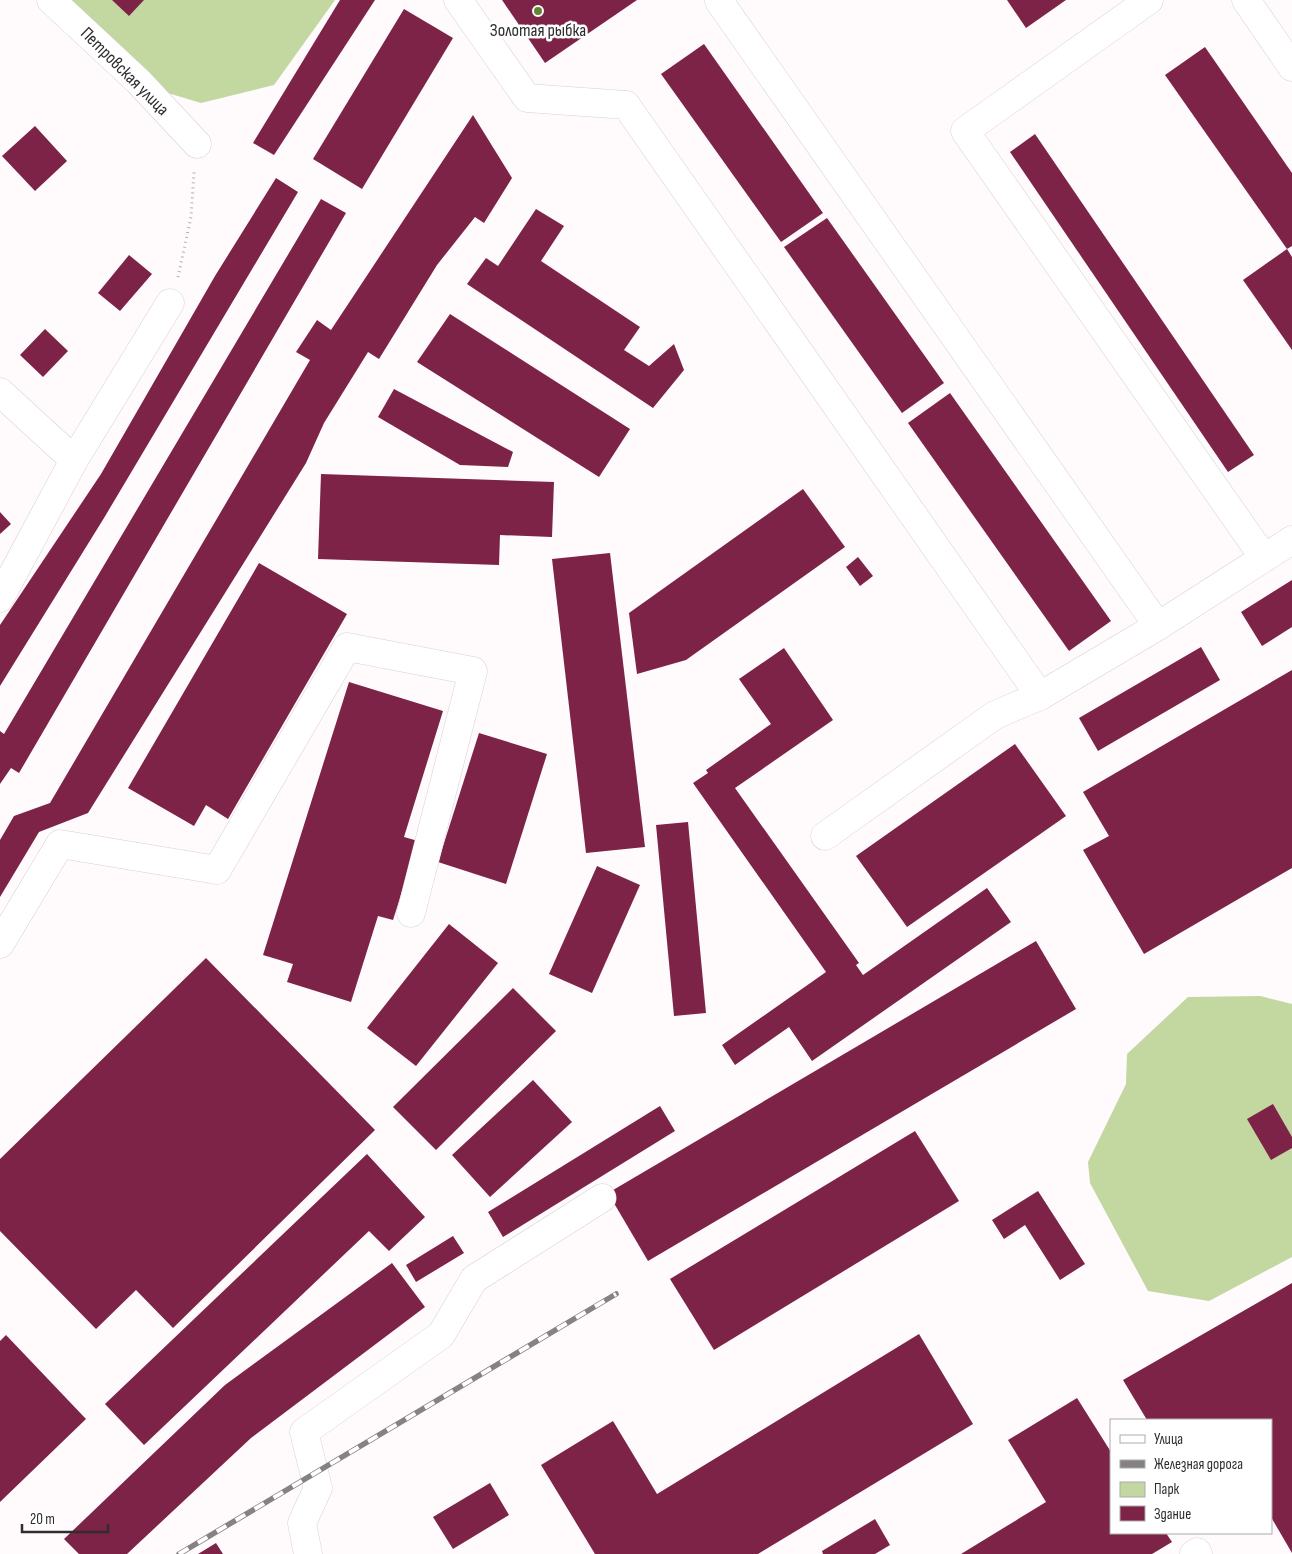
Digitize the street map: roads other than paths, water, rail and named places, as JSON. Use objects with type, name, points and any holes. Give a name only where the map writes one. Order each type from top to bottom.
[{"type":"street","name":"Петровская улица","points":[[51,0],[139,82],[197,144]]},
{"type":"street","points":[[458,0],[527,98],[626,105],[1040,696]]},
{"type":"street","points":[[1149,0],[965,131],[1264,558]]},
{"type":"street","points":[[1246,0],[1292,67]]},
{"type":"street","points":[[719,1],[1158,626]]},
{"type":"street","points":[[0,598],[74,460],[170,303]]},
{"type":"street","points":[[0,392],[74,460]]},
{"type":"street","points":[[826,836],[994,715],[1040,696],[1158,626],[1292,540]]},
{"type":"street","points":[[0,944],[60,844],[218,870],[346,647],[473,671],[411,913]]},
{"type":"street","points":[[308,1554],[302,1523],[318,1488],[304,1432],[441,1335],[474,1280],[602,1198]]},
{"type":"street","points":[[1194,1554],[1197,1552],[1198,1554]]},
{"type":"railway","points":[[179,1554],[616,1294]]},
{"type":"place","name":"Золотая рыбка","points":[[538,11]]}]
